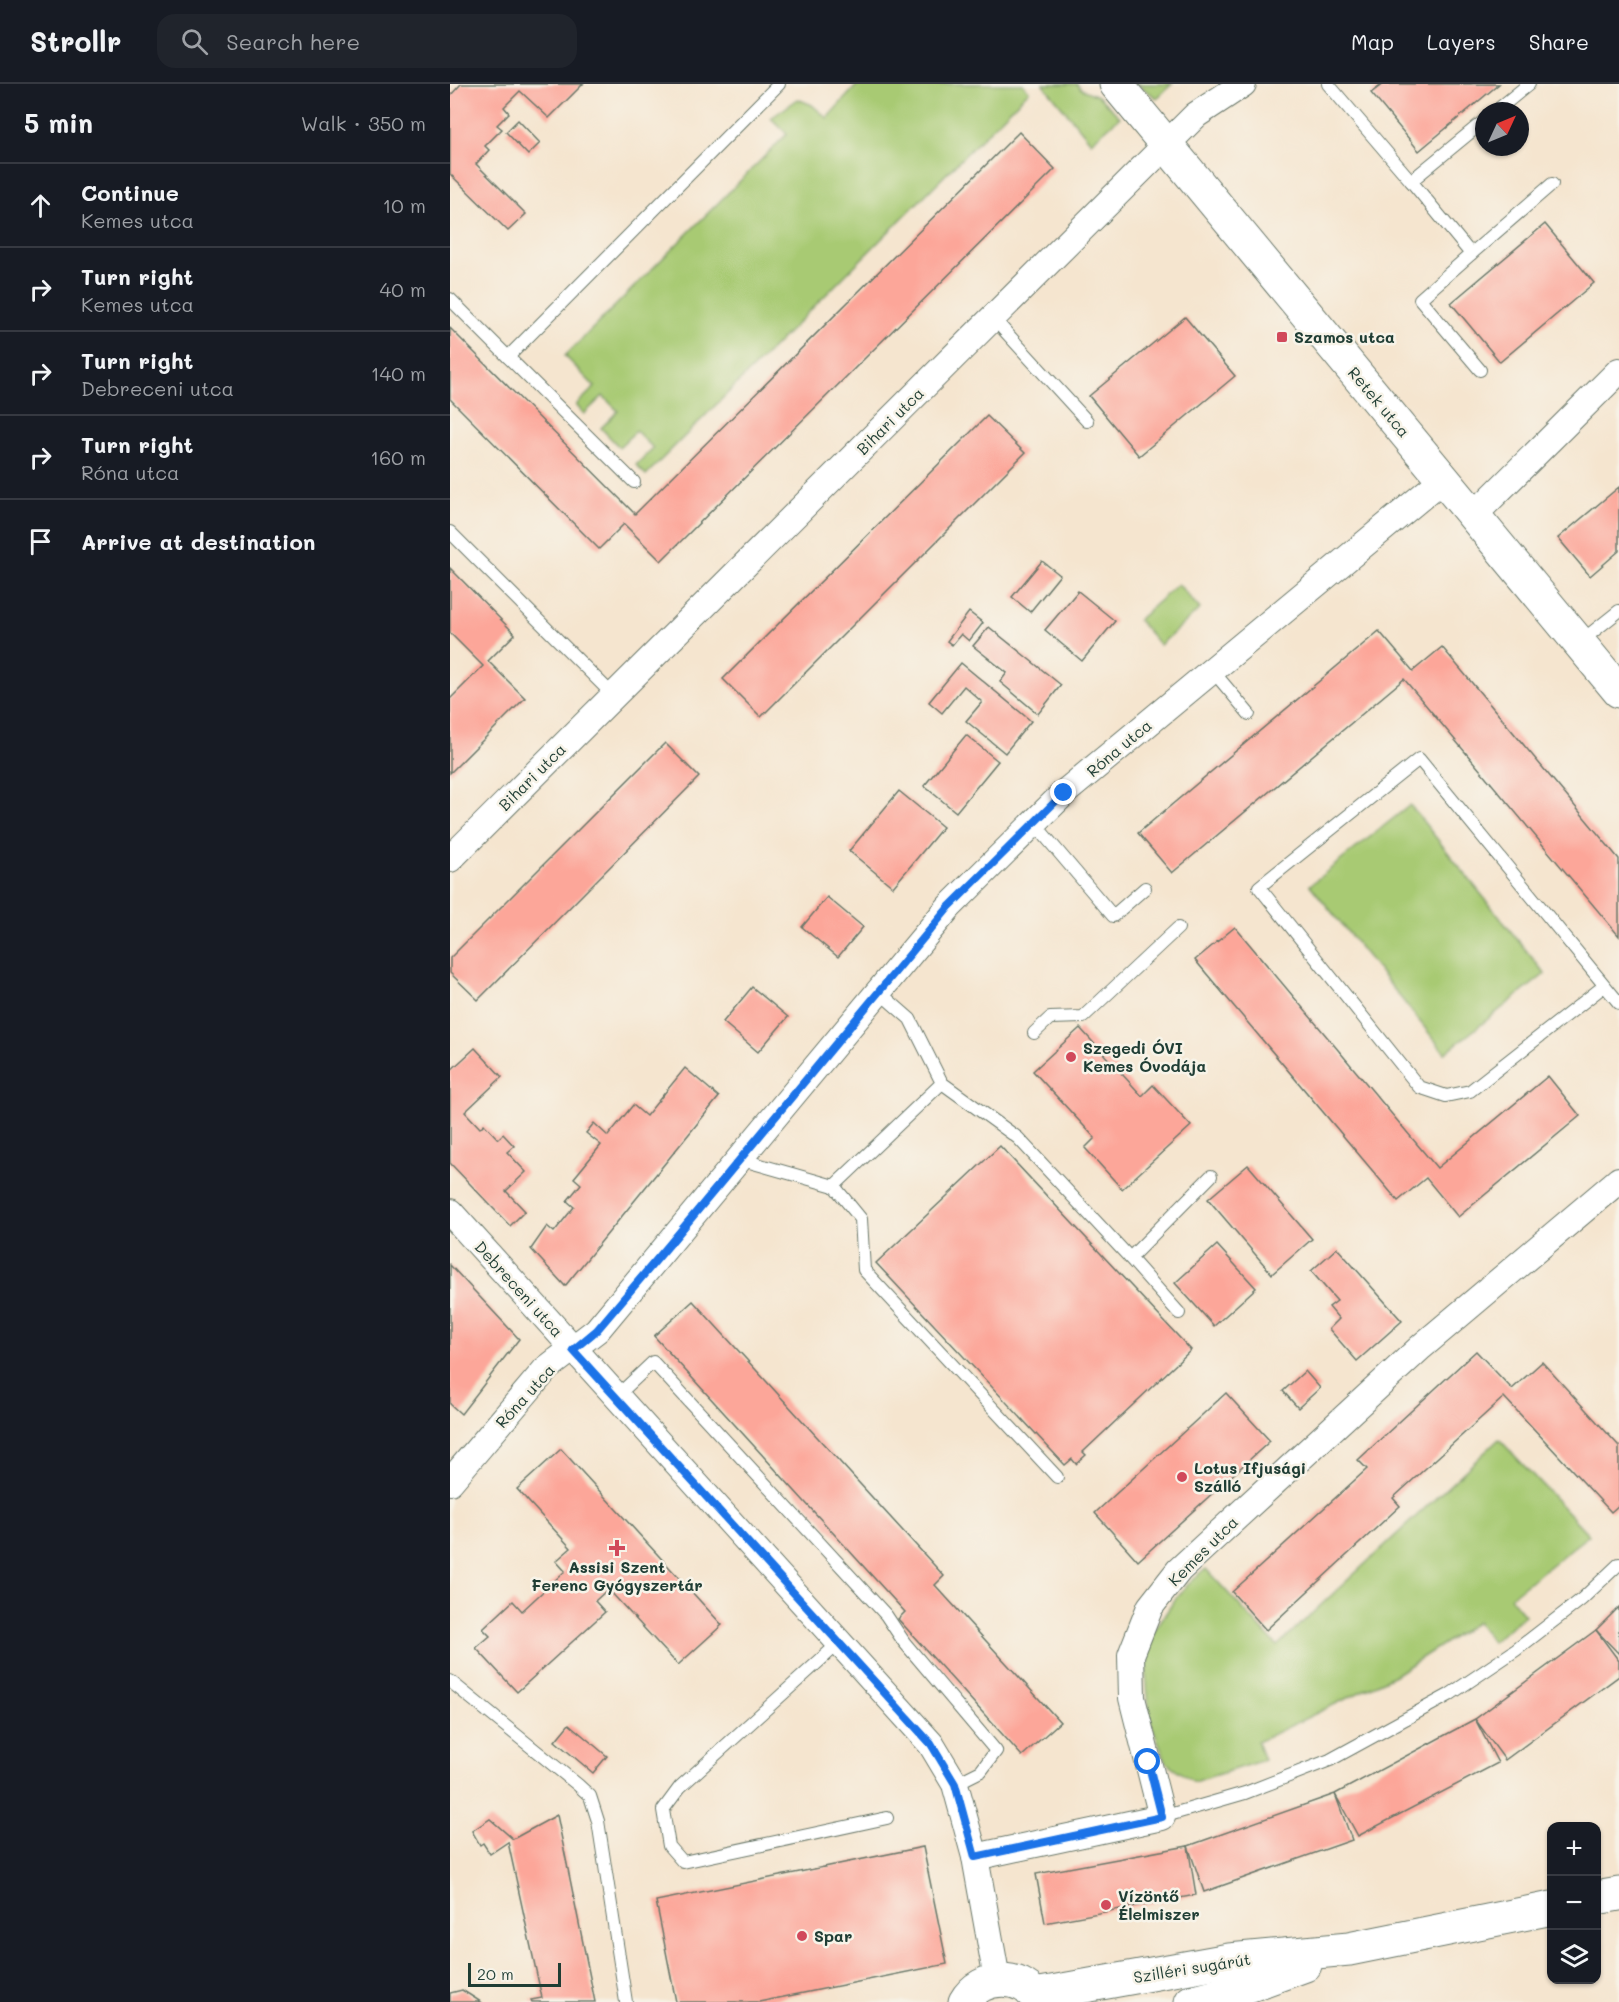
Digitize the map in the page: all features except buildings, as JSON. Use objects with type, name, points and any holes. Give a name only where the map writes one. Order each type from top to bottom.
[{"type":"street","name":"Retek utca","points":[[1116,84],[1619,692]]},
{"type":"street","name":"Bihari utca","points":[[450,859],[1196,115],[1243,84]]},
{"type":"street","points":[[1473,516],[1619,372]]},
{"type":"street","name":"Róna utca","points":[[450,1482],[546,1369],[597,1330],[949,907],[1064,793],[1443,479]]},
{"type":"street","name":"Kemes utca","points":[[1162,1817],[1132,1698],[1131,1655],[1149,1607],[1179,1570],[1421,1347],[1619,1180]]},
{"type":"street","name":"Debreceni utca","points":[[450,1212],[931,1744],[955,1784],[975,1857],[997,1979]]},
{"type":"street","points":[[975,1857],[1162,1817]]},
{"type":"street","points":[[1601,1897],[1619,1894]]},
{"type":"street","name":"Szilléri sugárút","points":[[997,1979],[1018,1983],[1037,1998],[1229,1960],[1349,1949],[1547,1909]]},
{"type":"street","name":"Szilléri sugárút","points":[[1191,2002],[1237,1990],[1349,1949]]},
{"type":"street","points":[[962,2001],[980,1986],[997,1979]]},
{"type":"lane","points":[[508,357],[779,84]]},
{"type":"lane","points":[[1328,84],[1471,254]]},
{"type":"lane","points":[[1507,102],[1529,84]]},
{"type":"lane","points":[[1411,181],[1475,128]]},
{"type":"lane","points":[[1480,370],[1420,299],[1552,184]]},
{"type":"lane","points":[[450,299],[634,482]]},
{"type":"lane","points":[[993,318],[1087,421]]},
{"type":"lane","points":[[450,532],[613,695]]},
{"type":"lane","points":[[1579,643],[1619,611]]},
{"type":"lane","points":[[1212,670],[1249,714]]},
{"type":"lane","points":[[1604,986],[1470,1091],[1446,1096],[1419,1087],[1259,887],[1419,759],[1619,1003]]},
{"type":"lane","points":[[1034,823],[1113,916],[1145,888]]},
{"type":"lane","points":[[1034,1033],[1050,1018],[1083,1017],[1178,928]]},
{"type":"lane","points":[[878,992],[910,1019],[942,1083],[1018,1138],[1179,1313]]},
{"type":"lane","points":[[834,1186],[942,1083]]},
{"type":"lane","points":[[739,1159],[834,1186],[861,1220],[864,1270],[1057,1477]]},
{"type":"lane","points":[[1130,1258],[1211,1176]]},
{"type":"lane","points":[[616,1397],[653,1362],[886,1615],[904,1642],[996,1750],[981,1772],[955,1784]]},
{"type":"lane","points":[[1162,1817],[1245,1793],[1330,1760],[1449,1695],[1516,1650],[1582,1599],[1619,1564]]},
{"type":"lane","points":[[839,1643],[680,1787],[663,1810],[669,1846],[683,1862],[887,1818]]},
{"type":"lane","points":[[450,1681],[590,1796],[598,1821],[626,2002]]},
{"type":"green space","points":[[858,84],[1023,84],[1029,91],[646,475],[636,465],[653,448],[636,431],[619,447],[601,428],[618,411],[603,396],[584,414],[576,405],[595,387],[565,356],[787,134],[771,118],[798,99],[812,105],[827,118]]},
{"type":"green space","points":[[1043,84],[1077,84],[1081,89],[1098,96],[1120,117],[1091,142]]},
{"type":"green space","points":[[1137,84],[1172,84],[1157,98]]},
{"type":"green space","points":[[1178,584],[1200,609],[1160,645],[1138,620]]},
{"type":"green space","points":[[1410,805],[1545,974],[1445,1053],[1310,885]]},
{"type":"green space","points":[[1499,1439],[1589,1535],[1510,1597],[1525,1615],[1492,1642],[1477,1622],[1395,1675],[1257,1742],[1264,1760],[1194,1782],[1167,1763],[1150,1721],[1146,1675],[1152,1634],[1176,1598],[1194,1578],[1206,1569],[1277,1646]]},
{"type":"place","name":"Szamos utca","points":[[1282,337]]},
{"type":"place","name":"Szegedi ÓVI Kemes Óvodája","points":[[1071,1057]]},
{"type":"place","name":"Lotus Ifjusági Szálló","points":[[1182,1477]]},
{"type":"place","name":"Assisi Szent Ferenc Gyógyszertár","points":[[617,1548]]},
{"type":"place","name":"Vízöntő Élelmiszer","points":[[1106,1905]]},
{"type":"place","name":"Spar","points":[[802,1936]]},
{"type":"route","points":[[1064,793],[949,907],[597,1330],[573,1350],[931,1744],[955,1784],[975,1857],[1162,1817],[1148,1762]]}]
